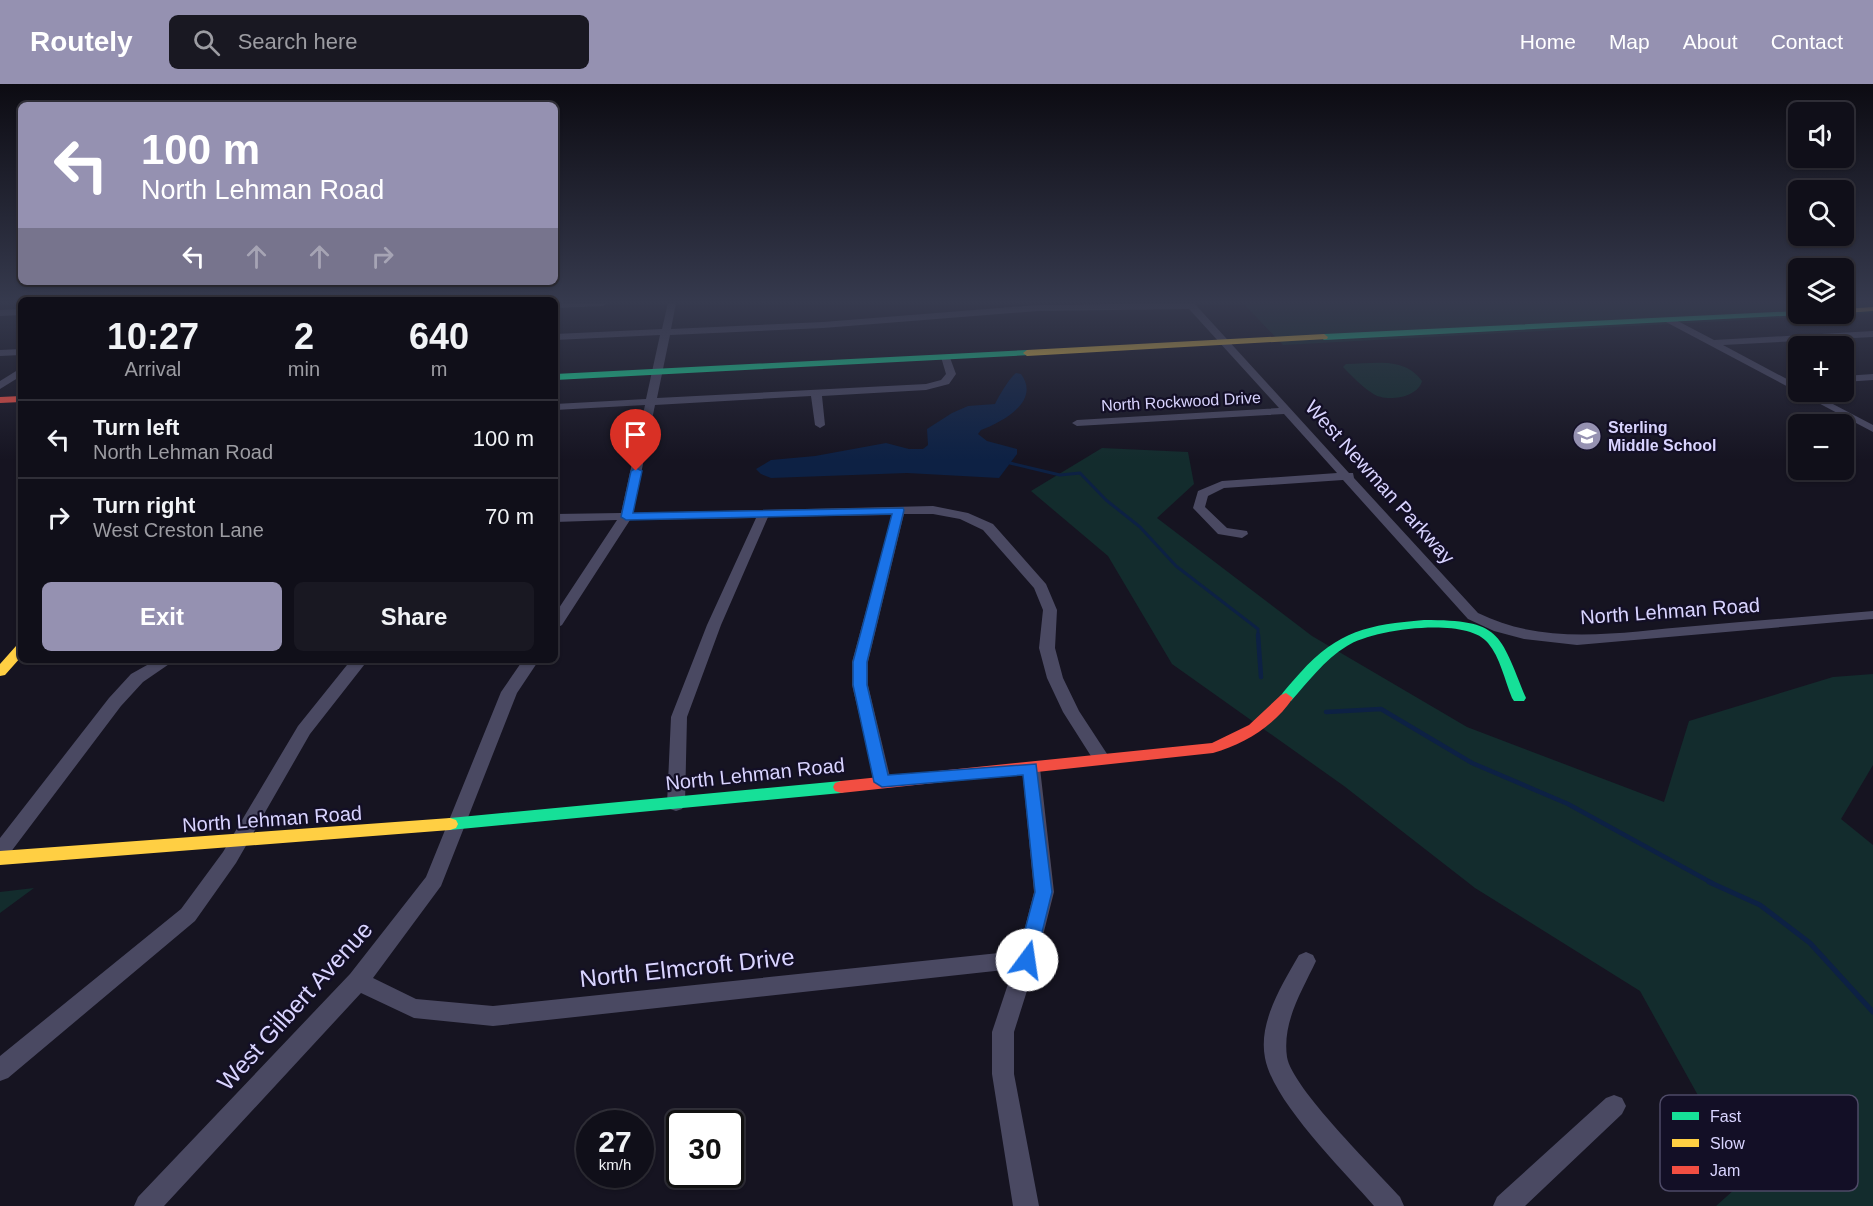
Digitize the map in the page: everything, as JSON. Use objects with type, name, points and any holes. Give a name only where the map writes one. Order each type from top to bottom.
[{"type":"main road","points":[[558,377],[979,355]]},
{"type":"main road","points":[[0,400],[18,399]]},
{"type":"main road","points":[[0,407],[18,406]]},
{"type":"main road","name":"West Newman Parkway","points":[[1472,621],[1492,637],[1519,698]]},
{"type":"main road","name":"North Lehman Road","points":[[0,858],[455,826],[1213,748],[1236,741],[1256,729],[1327,653],[1351,637],[1403,625],[1472,621]]},
{"type":"main road","points":[[0,672],[18,652]]},
{"type":"street","points":[[558,620],[626,517],[662,355]]},
{"type":"street","name":"West Newman Parkway","points":[[1238,355],[1348,476],[1472,621]]},
{"type":"street","points":[[1735,355],[1788,384]]},
{"type":"street","points":[[558,407],[926,387],[945,382],[951,374],[946,357]]},
{"type":"street","points":[[0,386],[18,373]]},
{"type":"street","points":[[1854,378],[1873,377]]},
{"type":"street","points":[[816,392],[820,425]]},
{"type":"street","points":[[1822,402],[1872,428]]},
{"type":"street","name":"North Rockwood Drive","points":[[1077,423],[1287,411]]},
{"type":"street","points":[[1242,534],[1223,531],[1199,508],[1202,494],[1222,485],[1348,476]]},
{"type":"street","points":[[558,518],[898,510],[933,510],[964,516],[988,527],[1041,587],[1050,610],[1047,648],[1055,678],[1071,711],[1102,760]]},
{"type":"street","points":[[882,782],[860,685],[860,662],[898,510]]},
{"type":"street","points":[[676,804],[679,717],[714,625],[764,513]]},
{"type":"street","name":"North Lehman Road","points":[[1472,621],[1533,638],[1577,639],[1873,615]]},
{"type":"street","points":[[0,852],[115,702],[137,678],[162,663]]},
{"type":"street","points":[[0,1070],[188,915],[212,886],[289,754],[336,686],[357,663]]},
{"type":"street","name":"West Gilbert Avenue","points":[[147,1206],[358,981],[434,880],[509,692],[529,663]]},
{"type":"street","points":[[1026,1206],[1003,1074],[1003,1032],[1027,960],[1044,892],[1031,768]]},
{"type":"street","name":"North Elmcroft Drive","points":[[358,981],[414,1008],[493,1016],[1027,960]]},
{"type":"street","points":[[1306,961],[1282,1009],[1276,1037],[1276,1059],[1292,1094],[1391,1206]]},
{"type":"street","points":[[1506,1206],[1614,1106]]},
{"type":"green space","points":[[1388,363],[1397,365],[1415,373],[1422,381],[1419,387],[1408,395],[1385,398],[1372,393],[1360,384],[1343,367],[1346,364]]},
{"type":"green space","points":[[1102,448],[1188,452],[1194,484],[1157,518],[1312,636],[1467,727],[1664,802],[1689,721],[1833,677],[1873,674],[1873,765],[1841,819],[1873,845],[1873,1206],[1716,1206],[1733,1191],[1858,1191],[1858,1095],[1698,1095],[1640,991],[1475,888],[1344,786],[1172,664],[1108,556],[1031,491]]},
{"type":"green space","points":[[34,888],[0,913],[0,892]]},
{"type":"water","points":[[1016,373],[1021,374],[1026,384],[1023,401],[1009,416],[981,430],[978,434],[987,441],[1017,449],[1017,454],[999,478],[907,473],[771,478],[756,469],[771,460],[815,456],[886,443],[909,449],[923,449],[928,445],[927,429],[968,406],[995,404]]},
{"type":"waterway","points":[[1010,463],[1060,475],[1080,473],[1106,500],[1140,527],[1176,566],[1258,629],[1258,635]]},
{"type":"waterway","points":[[1258,635],[1261,677]]},
{"type":"waterway","points":[[1326,712],[1381,709],[1472,763],[1568,804],[1712,883]]},
{"type":"waterway","points":[[1709,882],[1760,905],[1810,943],[1873,1012]]},
{"type":"traffic: fast","points":[[558,377],[981,355]]},
{"type":"traffic: fast","points":[[1286,698],[1323,657],[1350,638],[1380,629],[1424,624],[1467,626],[1483,631],[1497,645],[1519,698]]},
{"type":"traffic: fast","points":[[450,824],[841,787]]},
{"type":"traffic: slow","points":[[0,672],[18,652]]},
{"type":"traffic: slow","points":[[0,858],[450,824]]},
{"type":"traffic: jam","points":[[0,400],[18,399]]},
{"type":"traffic: jam","points":[[841,787],[1213,748],[1237,739],[1254,729],[1286,698]]},
{"type":"place","name":"Sterling Middle School","points":[[1587,436]]},
{"type":"route","points":[[636,471],[626,517],[898,510],[860,662],[860,685],[882,782],[1031,768],[1044,892],[1027,960]]}]
